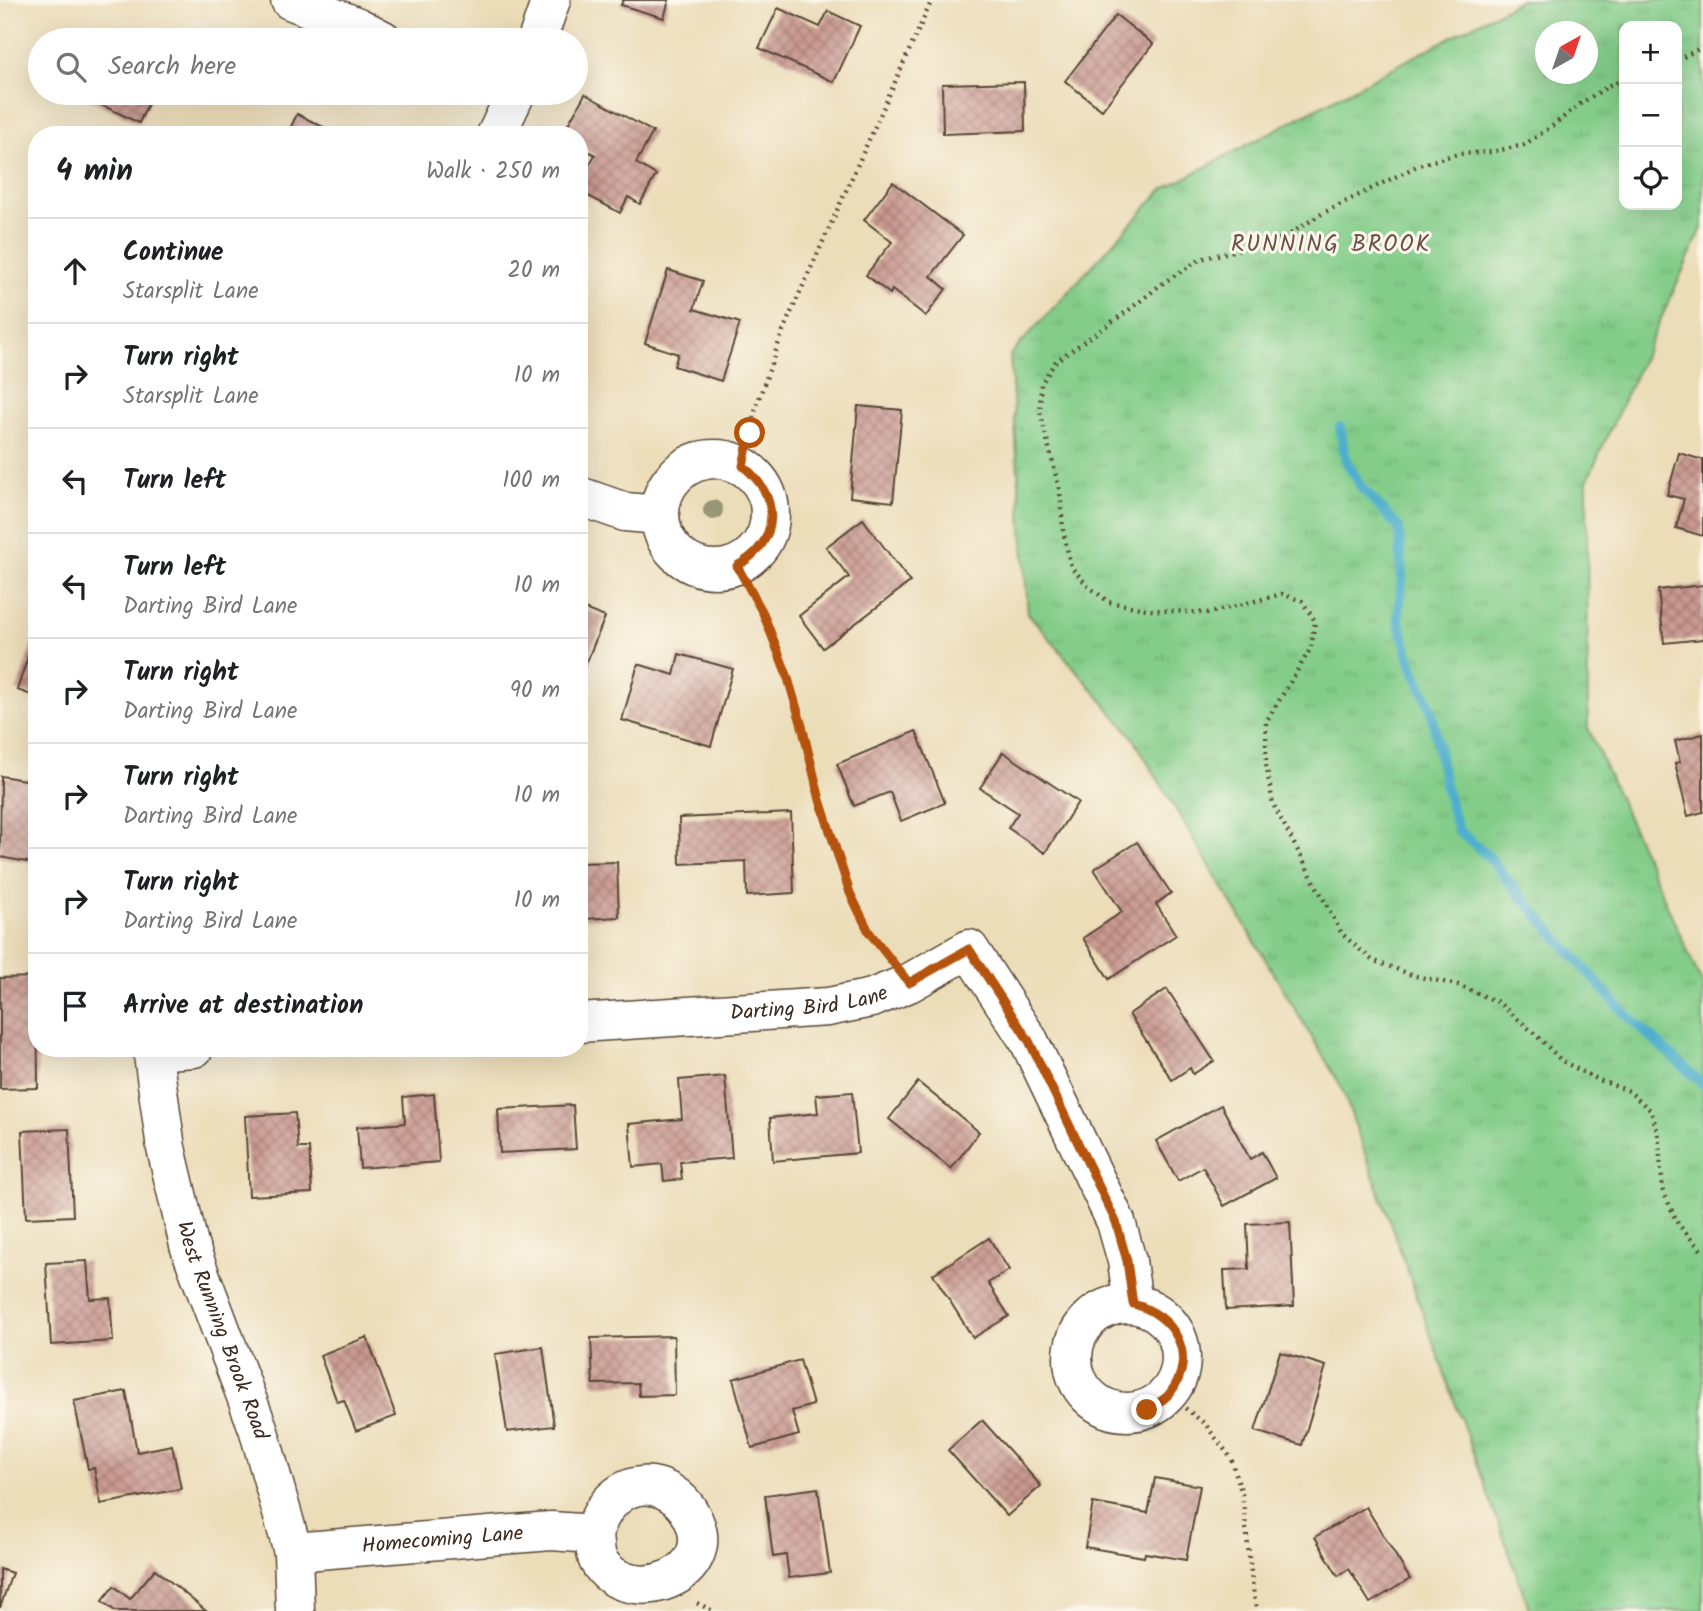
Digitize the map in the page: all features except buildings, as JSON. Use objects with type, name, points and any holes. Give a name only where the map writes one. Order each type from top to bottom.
[{"type":"street","points":[[290,0],[360,28]]},
{"type":"street","points":[[541,28],[551,0]]},
{"type":"street","points":[[710,459],[743,466],[759,480],[771,511],[770,526],[758,550],[737,566],[718,570],[705,569],[686,562],[672,549],[663,533],[660,515],[662,500],[669,483],[693,463],[710,459]]},
{"type":"street","points":[[588,499],[625,512],[660,515]]},
{"type":"street","name":"Darting Bird Lane","points":[[588,1022],[828,1007],[872,998],[909,983],[969,949],[1029,1041],[1116,1222],[1127,1261],[1133,1304]]},
{"type":"street","name":"West Running Brook Road","points":[[153,1057],[166,1147],[189,1245],[258,1428],[293,1552],[295,1611]]},
{"type":"street","points":[[1133,1304],[1149,1308],[1166,1320],[1177,1335],[1182,1352],[1180,1373],[1169,1395],[1147,1410],[1128,1413],[1105,1409],[1086,1394],[1076,1377],[1073,1356],[1080,1330],[1095,1314],[1112,1306],[1133,1304]]},
{"type":"street","name":"Homecoming Lane","points":[[293,1552],[551,1531],[594,1534]]},
{"type":"path","points":[[743,466],[757,404],[784,328],[932,0]]},
{"type":"path","points":[[1682,58],[1703,47]]},
{"type":"path","points":[[1619,82],[1580,104],[1524,145],[1492,152],[1457,154],[1419,166],[1323,213],[1284,238],[1201,260],[1163,283],[1056,361],[1041,384],[1040,411],[1060,492],[1063,530],[1071,566],[1088,586],[1109,602],[1151,610],[1209,613],[1282,594],[1302,601],[1315,621],[1311,648],[1266,722],[1266,764],[1273,804],[1342,934],[1371,960],[1415,976],[1458,985],[1498,1002],[1562,1061],[1599,1080],[1629,1091],[1651,1111],[1660,1145],[1662,1191],[1678,1224],[1703,1252]]},
{"type":"path","points":[[737,566],[763,613],[787,675],[820,800],[850,893],[869,932],[909,983]]},
{"type":"path","points":[[1169,1395],[1205,1424],[1231,1458],[1242,1494],[1252,1590],[1257,1611]]},
{"type":"green space","points":[[1521,0],[1703,0],[1703,226],[1587,481],[1588,728],[1703,986],[1703,1611],[1530,1611],[1341,1086],[1132,736],[1028,613],[1010,355],[1162,190]]},
{"type":"waterway","points":[[1340,427],[1346,461],[1362,488],[1399,528],[1402,579],[1398,618],[1410,661],[1431,709],[1446,790],[1458,830],[1489,857],[1624,1013],[1703,1084]]},
{"type":"district","name":"RUNNING BROOK","points":[[1331,245]]},
{"type":"route","points":[[750,433],[743,466],[759,480],[767,495],[771,511],[770,526],[758,550],[737,566],[763,613],[787,675],[820,800],[850,893],[869,932],[909,983],[969,949],[1029,1041],[1116,1222],[1127,1261],[1133,1304],[1149,1308],[1166,1320],[1177,1335],[1182,1352],[1180,1373],[1169,1395],[1147,1410]]}]
